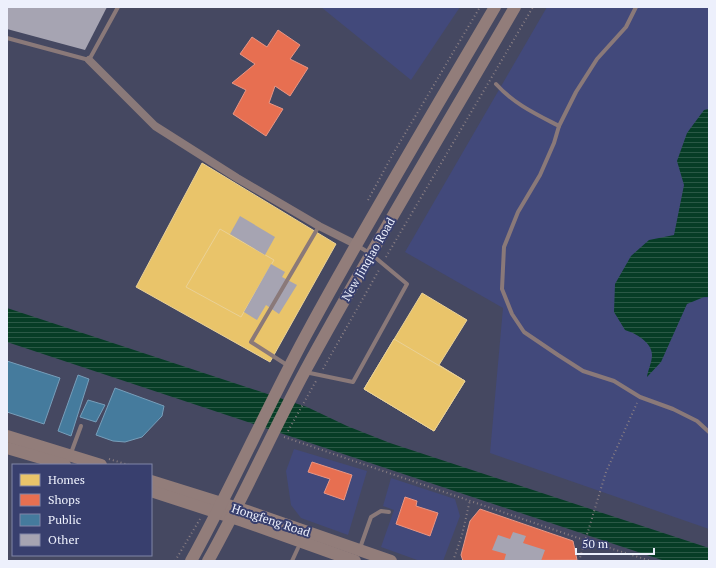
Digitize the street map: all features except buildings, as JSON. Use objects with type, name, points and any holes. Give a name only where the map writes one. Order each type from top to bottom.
[{"type":"street","name":"New Jinqiao Road","points":[[191,561],[219,508],[254,433],[355,244],[495,7]]},
{"type":"street","name":"New Jinqiao Road","points":[[208,561],[234,513],[269,440],[305,372],[371,254],[515,7]]},
{"type":"street","points":[[89,60],[154,126],[237,178],[319,226],[355,244]]},
{"type":"street","points":[[7,436],[67,460]]},
{"type":"street","points":[[7,448],[94,464]]},
{"type":"street","name":"Hongfeng Road","points":[[152,481],[219,508],[356,557],[391,561]]},
{"type":"street","name":"Hongfeng Road","points":[[152,491],[219,508]]},
{"type":"lane","points":[[7,38],[89,60],[118,7]]},
{"type":"lane","points":[[636,7],[626,27],[597,59],[576,92],[559,126],[554,143],[540,175],[518,212],[504,247],[502,289],[512,314],[524,332],[583,371],[614,381],[640,397],[673,409],[697,421],[709,432]]},
{"type":"lane","points":[[496,84],[517,104],[559,126]]},
{"type":"lane","points":[[289,366],[251,342],[319,226]]},
{"type":"lane","points":[[305,372],[353,382],[407,284],[383,263],[355,244]]},
{"type":"lane","points":[[67,460],[81,426]]},
{"type":"lane","points":[[356,557],[371,517],[380,511],[390,512]]},
{"type":"lane","points":[[292,561],[298,548]]},
{"type":"path","points":[[532,7],[284,437],[584,540],[651,561]]},
{"type":"path","points":[[579,561],[584,540],[606,472],[640,397]]},
{"type":"path","points":[[453,561],[462,535],[470,500]]},
{"type":"shaded area","points":[[321,7],[460,7],[411,80]]},
{"type":"shaded area","points":[[547,7],[709,7],[709,529],[490,453],[503,308],[405,252]]},
{"type":"shaded area","points":[[709,109],[709,297],[704,297],[687,304],[661,362],[647,377],[652,358],[651,350],[646,342],[633,333],[625,330],[614,312],[615,284],[631,256],[649,240],[674,235],[684,185],[677,161],[687,133],[704,110]]},
{"type":"shaded area","points":[[7,308],[307,407],[347,426],[390,443],[709,548],[709,561],[665,561],[7,342]]},
{"type":"shaded area","points":[[294,449],[367,471],[348,535],[301,518],[291,505],[286,471]]},
{"type":"shaded area","points":[[391,478],[455,499],[460,516],[443,561],[420,561],[381,547],[394,510],[383,506]]}]
